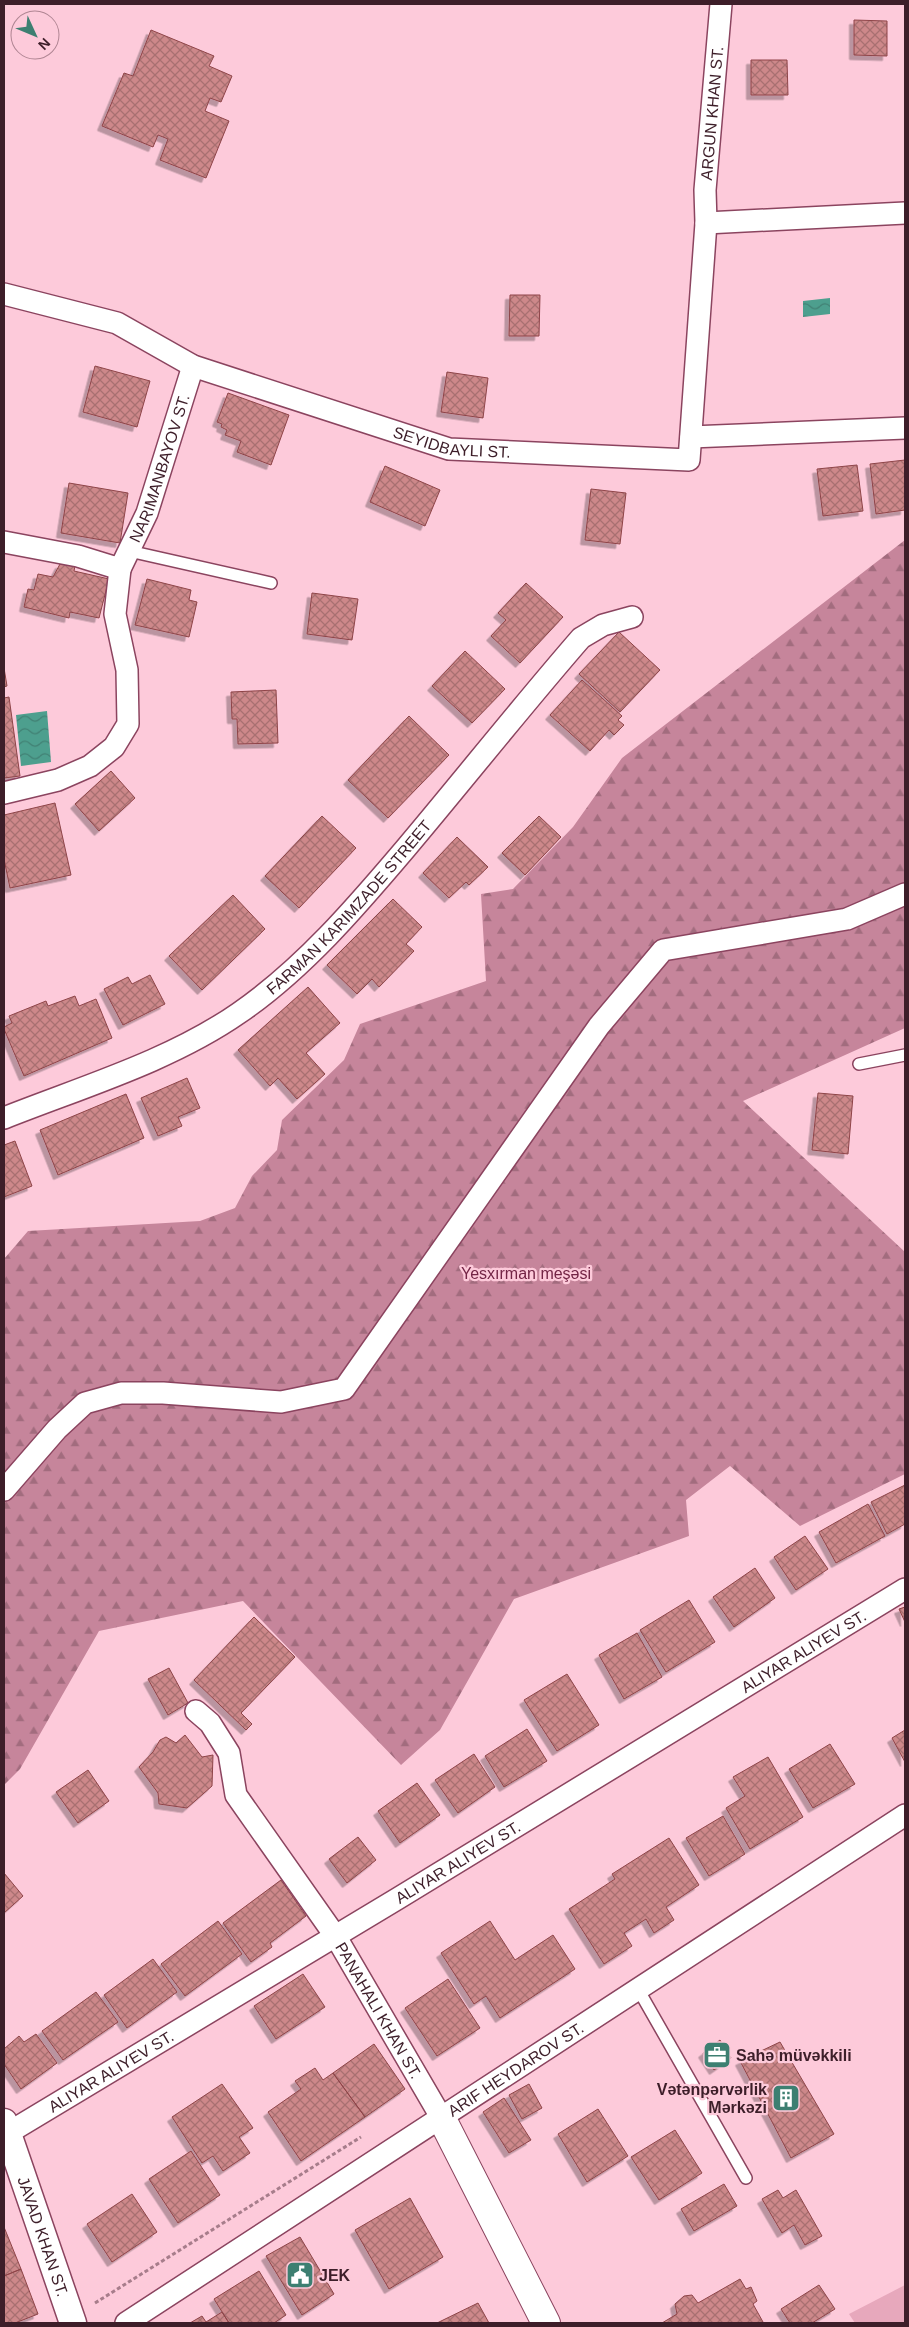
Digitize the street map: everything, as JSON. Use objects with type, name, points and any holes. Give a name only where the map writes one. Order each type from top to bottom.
[{"type":"main road","name":"PANAHALI KHAN ST.","points":[[441,2117],[546,2323]]},
{"type":"street","name":"ARGUN KHAN ST.","points":[[706,223],[705,190],[721,4]]},
{"type":"street","points":[[706,223],[905,213]]},
{"type":"street","name":"SEYIDBAYLI ST.","points":[[4,294],[117,323],[193,366],[449,449],[689,460],[706,223]]},
{"type":"street","name":"NARIMANBAYOV ST.","points":[[4,793],[58,780],[90,766],[114,747],[128,724],[127,670],[115,614],[125,560],[147,513],[193,366]]},
{"type":"street","points":[[691,437],[905,428]]},
{"type":"street","points":[[4,542],[78,556],[125,560]]},
{"type":"street","name":"FARMAN KARIMZADE STREET","points":[[4,1118],[194,1042],[240,1012],[286,976],[337,926],[389,868],[582,638],[602,625],[632,617]]},
{"type":"street","points":[[4,1490],[57,1430],[85,1403],[121,1393],[163,1393],[281,1402],[344,1389],[599,1026],[663,950],[847,919],[905,894]]},
{"type":"street","name":"ALIYAR ALIYEV ST.","points":[[6,2127],[336,1936],[905,1589]]},
{"type":"street","name":"PANAHALI KHAN ST.","points":[[196,1711],[210,1723],[229,1753],[236,1795],[336,1936],[441,2117]]},
{"type":"street","name":"ARIF HEYDAROV ST.","points":[[126,2323],[905,1815]]},
{"type":"street","name":"JAVAD KHAN ST.","points":[[6,2127],[73,2323]]},
{"type":"lane","points":[[125,560],[271,583]]},
{"type":"lane","points":[[859,1064],[905,1055]]},
{"type":"lane","points":[[638,1989],[746,2178]]},
{"type":"green space","name":"Yesxırman meşəsi","points":[[905,540],[905,1028],[743,1101],[905,1252],[905,1474],[800,1526],[730,1466],[686,1500],[689,1536],[514,1599],[440,1730],[401,1765],[243,1601],[99,1631],[20,1769],[4,1785],[4,1259],[28,1231],[200,1221],[235,1208],[252,1176],[277,1150],[282,1120],[344,1060],[360,1024],[486,981],[481,894],[513,889],[573,827],[622,758]]},
{"type":"shaded area","points":[[905,2285],[905,2323],[855,2323],[849,2314]]},
{"type":"water","points":[[830,298],[830,314],[803,317],[803,301]]},
{"type":"water","points":[[47,711],[51,762],[21,766],[16,715]]},
{"type":"building","points":[[854,20],[887,21],[887,56],[854,55]]},
{"type":"building","points":[[151,30],[214,56],[209,66],[232,76],[221,102],[210,98],[205,111],[229,121],[206,178],[160,160],[168,139],[158,135],[153,147],[102,126],[124,73],[133,76]]},
{"type":"building","points":[[751,60],[787,60],[788,95],[751,95]]},
{"type":"building","points":[[510,295],[540,295],[539,336],[509,336]]},
{"type":"building","points":[[95,366],[150,381],[137,427],[83,412]]},
{"type":"building","points":[[447,372],[488,378],[483,418],[441,412]]},
{"type":"building","points":[[228,393],[289,415],[271,465],[237,452],[241,441],[225,435],[227,430],[221,427],[222,424],[217,422]]},
{"type":"building","points":[[905,460],[905,510],[876,514],[870,464]]},
{"type":"building","points":[[857,465],[863,511],[823,516],[817,469]]},
{"type":"building","points":[[385,466],[440,490],[425,526],[370,502]]},
{"type":"building","points":[[69,483],[128,493],[120,543],[61,533]]},
{"type":"building","points":[[591,489],[626,493],[620,544],[585,540]]},
{"type":"building","points":[[60,564],[75,566],[74,571],[109,579],[99,618],[70,612],[69,618],[24,607],[28,589],[34,590],[38,574],[53,577]]},
{"type":"building","points":[[147,579],[191,590],[189,600],[197,602],[189,637],[135,625]]},
{"type":"building","points":[[526,583],[563,617],[520,663],[491,636],[506,620],[498,613]]},
{"type":"building","points":[[312,593],[358,599],[352,640],[307,634]]},
{"type":"building","points":[[619,632],[660,670],[620,712],[579,674]]},
{"type":"building","points":[[465,651],[505,689],[472,723],[432,686]]},
{"type":"building","points":[[4,668],[7,686],[4,687]]},
{"type":"building","points":[[582,680],[622,716],[618,720],[624,725],[614,735],[609,730],[590,751],[550,715]]},
{"type":"building","points":[[276,690],[278,743],[238,744],[237,719],[232,719],[231,692]]},
{"type":"building","points":[[9,697],[20,776],[4,778],[4,698]]},
{"type":"building","points":[[409,716],[449,755],[388,818],[348,780]]},
{"type":"building","points":[[111,771],[135,798],[99,831],[75,804]]},
{"type":"building","points":[[55,803],[71,875],[10,888],[4,859],[4,815]]},
{"type":"building","points":[[322,816],[356,848],[299,908],[265,876]]},
{"type":"building","points":[[539,816],[561,837],[525,875],[502,853]]},
{"type":"building","points":[[457,837],[488,867],[469,885],[466,882],[449,898],[423,873]]},
{"type":"building","points":[[233,895],[265,929],[202,990],[169,956]]},
{"type":"building","points":[[393,899],[422,927],[406,944],[414,951],[379,987],[372,979],[357,994],[327,965]]},
{"type":"building","points":[[150,975],[165,1004],[123,1025],[104,989],[128,977],[132,984]]},
{"type":"building","points":[[308,987],[340,1023],[306,1053],[325,1074],[297,1099],[278,1078],[270,1086],[238,1050]]},
{"type":"building","points":[[75,996],[79,1006],[96,999],[112,1038],[24,1076],[4,1029],[4,1027],[12,1023],[9,1016],[46,1001],[48,1006]]},
{"type":"building","points":[[187,1078],[200,1108],[178,1117],[182,1126],[158,1136],[141,1098]]},
{"type":"building","points":[[818,1093],[853,1096],[848,1154],[812,1150]]},
{"type":"building","points":[[126,1094],[144,1138],[58,1175],[40,1130]]},
{"type":"building","points":[[15,1141],[32,1186],[4,1197],[4,1145]]},
{"type":"building","points":[[905,1485],[905,1524],[887,1534],[871,1502]]},
{"type":"building","points":[[868,1504],[885,1536],[836,1563],[819,1532]]},
{"type":"building","points":[[805,1536],[828,1569],[796,1590],[774,1557]]},
{"type":"building","points":[[755,1568],[775,1598],[734,1627],[713,1597]]},
{"type":"building","points":[[689,1600],[715,1642],[666,1672],[640,1630]]},
{"type":"building","points":[[905,1607],[905,1622],[899,1609]]},
{"type":"building","points":[[254,1617],[295,1657],[241,1713],[252,1724],[246,1730],[194,1680]]},
{"type":"building","points":[[637,1633],[662,1677],[624,1699],[599,1655]]},
{"type":"building","points":[[169,1668],[188,1703],[168,1715],[148,1679]]},
{"type":"building","points":[[567,1674],[599,1725],[557,1751],[524,1700]]},
{"type":"building","points":[[527,1729],[547,1761],[504,1787],[485,1756]]},
{"type":"building","points":[[905,1730],[905,1762],[892,1738]]},
{"type":"building","points":[[185,1735],[202,1757],[213,1755],[212,1786],[187,1808],[159,1804],[158,1793],[139,1767],[153,1752],[160,1740],[166,1737],[176,1743]]},
{"type":"building","points":[[830,1744],[855,1784],[813,1808],[789,1769]]},
{"type":"building","points":[[474,1754],[495,1787],[458,1813],[435,1780]]},
{"type":"building","points":[[768,1757],[803,1817],[750,1849],[726,1808],[745,1796],[733,1777]]},
{"type":"building","points":[[88,1770],[109,1801],[78,1823],[56,1792]]},
{"type":"building","points":[[417,1783],[440,1815],[400,1843],[378,1811]]},
{"type":"building","points":[[723,1816],[745,1854],[709,1876],[686,1838]]},
{"type":"building","points":[[358,1837],[376,1860],[347,1883],[329,1859]]},
{"type":"building","points":[[669,1838],[699,1885],[666,1907],[674,1920],[654,1933],[646,1919],[624,1933],[632,1946],[604,1964],[569,1909],[615,1879],[612,1874]]},
{"type":"building","points":[[4,1873],[23,1896],[4,1913]]},
{"type":"building","points":[[281,1880],[306,1916],[270,1943],[272,1947],[251,1962],[223,1923]]},
{"type":"building","points":[[218,1921],[242,1954],[185,1996],[161,1964]]},
{"type":"building","points":[[490,1921],[515,1960],[553,1935],[575,1969],[500,2018],[486,1996],[474,2004],[441,1953]]},
{"type":"building","points":[[153,1959],[177,1992],[127,2028],[104,1995]]},
{"type":"building","points":[[303,1974],[325,2007],[276,2039],[254,2006]]},
{"type":"building","points":[[448,1979],[480,2028],[437,2056],[405,2008]]},
{"type":"building","points":[[96,1992],[118,2022],[63,2060],[42,2031]]},
{"type":"building","points":[[36,2034],[57,2063],[21,2089],[4,2064],[4,2049],[19,2036],[24,2042]]},
{"type":"building","name":"Sahə müvəkkili","points":[[720,2040],[731,2058],[714,2070],[703,2053]]},
{"type":"building","name":"Vətənpərvərlik Mərkəzi","points":[[780,2042],[834,2134],[791,2158],[740,2061]]},
{"type":"building","points":[[374,2044],[405,2089],[365,2117],[333,2073]]},
{"type":"building","points":[[315,2068],[323,2080],[333,2073],[365,2117],[301,2161],[268,2112],[301,2089],[295,2081]]},
{"type":"building","points":[[222,2084],[253,2128],[239,2137],[250,2153],[223,2171],[213,2156],[202,2163],[172,2117]]},
{"type":"building","points":[[529,2084],[542,2108],[522,2119],[509,2095]]},
{"type":"building","points":[[504,2098],[531,2140],[509,2153],[483,2112]]},
{"type":"building","points":[[598,2109],[628,2156],[587,2182],[558,2134]]},
{"type":"building","points":[[675,2130],[702,2173],[659,2200],[631,2157]]},
{"type":"building","points":[[191,2151],[220,2195],[178,2223],[149,2179]]},
{"type":"building","points":[[724,2184],[737,2206],[694,2231],[681,2209]]},
{"type":"building","points":[[778,2190],[783,2198],[796,2190],[822,2236],[805,2245],[794,2225],[782,2233],[762,2199]]},
{"type":"building","points":[[132,2194],[157,2232],[112,2262],[87,2224]]},
{"type":"building","points":[[410,2198],[443,2257],[389,2289],[355,2230]]},
{"type":"building","points":[[4,2227],[21,2269],[4,2276]]},
{"type":"building","name":"JEK","points":[[300,2237],[334,2294],[302,2315],[266,2256]]},
{"type":"building","points":[[21,2269],[38,2314],[15,2323],[4,2323],[4,2276]]},
{"type":"building","points":[[259,2271],[286,2315],[274,2323],[229,2323],[214,2299]]},
{"type":"building","points":[[740,2279],[746,2289],[751,2287],[757,2301],[753,2304],[763,2322],[662,2323],[677,2314],[675,2304],[684,2296],[692,2295],[698,2303]]},
{"type":"building","points":[[819,2285],[835,2309],[812,2323],[790,2323],[781,2309]]},
{"type":"building","points":[[478,2303],[489,2323],[437,2323]]},
{"type":"building","points":[[222,2312],[229,2323],[190,2323],[202,2316],[206,2322]]},
{"type":"place","name":"Sahə müvəkkili","points":[[717,2055]]},
{"type":"place","name":"Vətənpərvərlik Mərkəzi","points":[[786,2098]]},
{"type":"place","name":"JEK","points":[[300,2275]]}]
